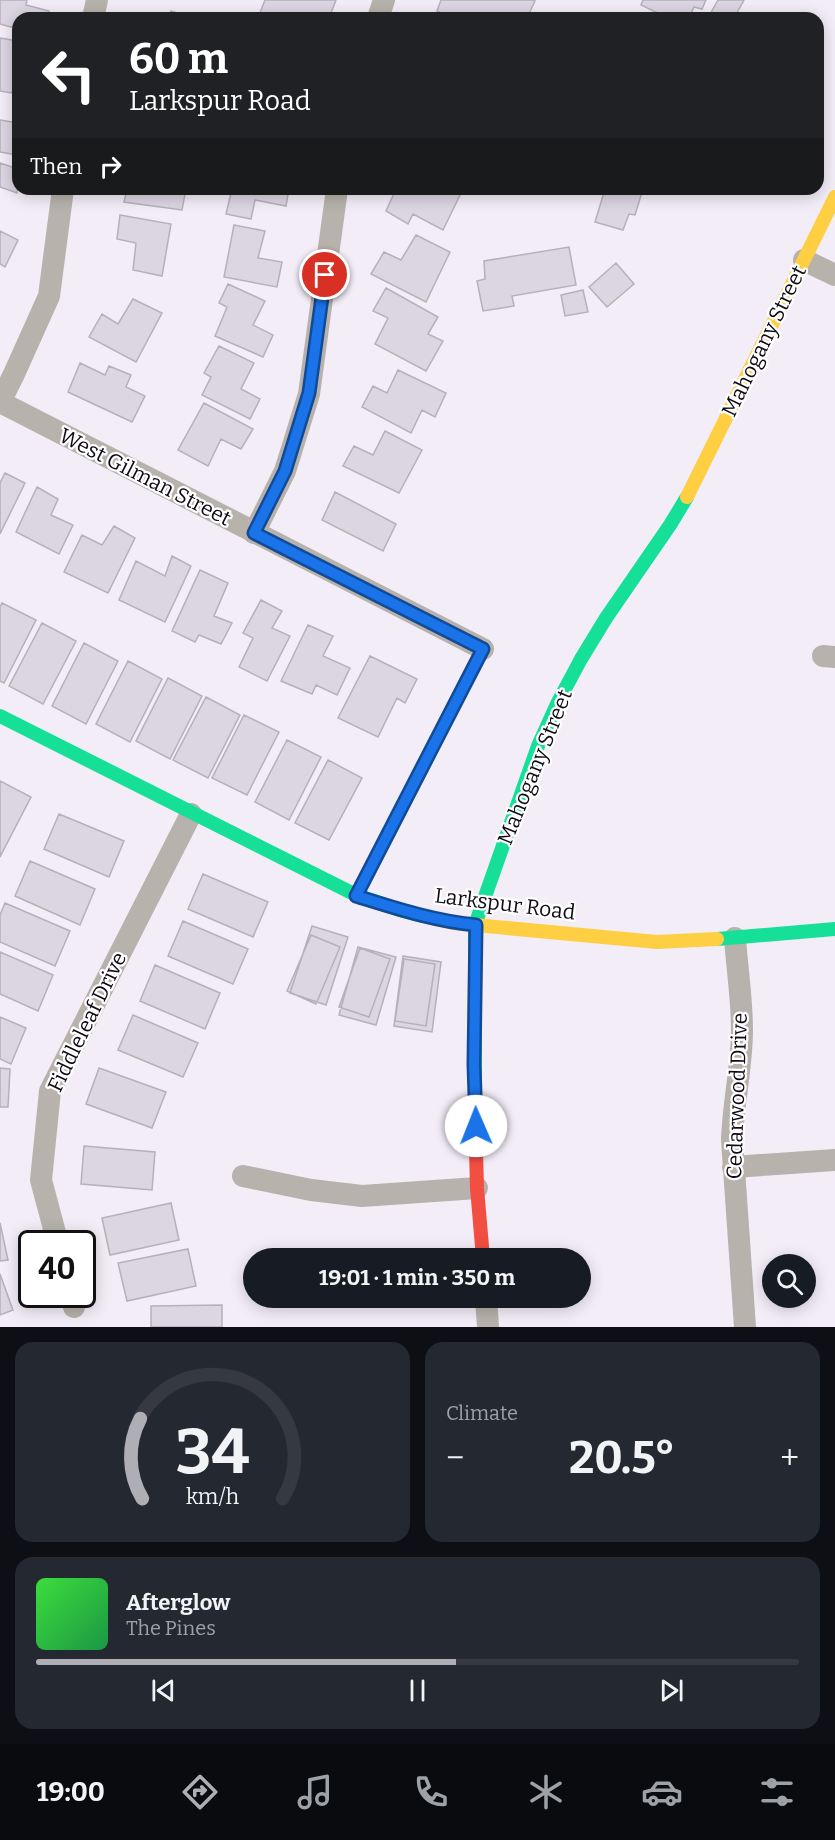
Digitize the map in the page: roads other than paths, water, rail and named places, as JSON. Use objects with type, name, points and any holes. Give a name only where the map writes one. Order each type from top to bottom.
[{"type":"street","points":[[0,402],[49,296],[62,195]]},
{"type":"street","points":[[254,533],[285,471],[309,393],[336,195]]},
{"type":"street","name":"Mahogany Street","points":[[482,1248],[477,1188],[474,1064],[476,925],[521,792],[558,702],[606,618],[670,525],[692,488],[835,197]]},
{"type":"street","points":[[804,260],[835,275]]},
{"type":"street","name":"West Gilman Street","points":[[0,402],[483,649]]},
{"type":"street","name":"Larkspur Road","points":[[0,716],[356,896],[413,913],[453,923],[657,942],[835,929]]},
{"type":"street","name":"Fiddleleaf Drive","points":[[54,1230],[41,1180],[50,1091],[191,814]]},
{"type":"street","name":"Cedarwood Drive","points":[[735,938],[742,1029],[740,1063],[732,1118],[733,1167],[745,1327]]},
{"type":"street","points":[[733,1167],[835,1160]]},
{"type":"street","points":[[243,1176],[311,1190],[362,1196],[477,1188]]},
{"type":"street","points":[[487,1308],[488,1327]]},
{"type":"lane","points":[[356,896],[483,649]]}]
